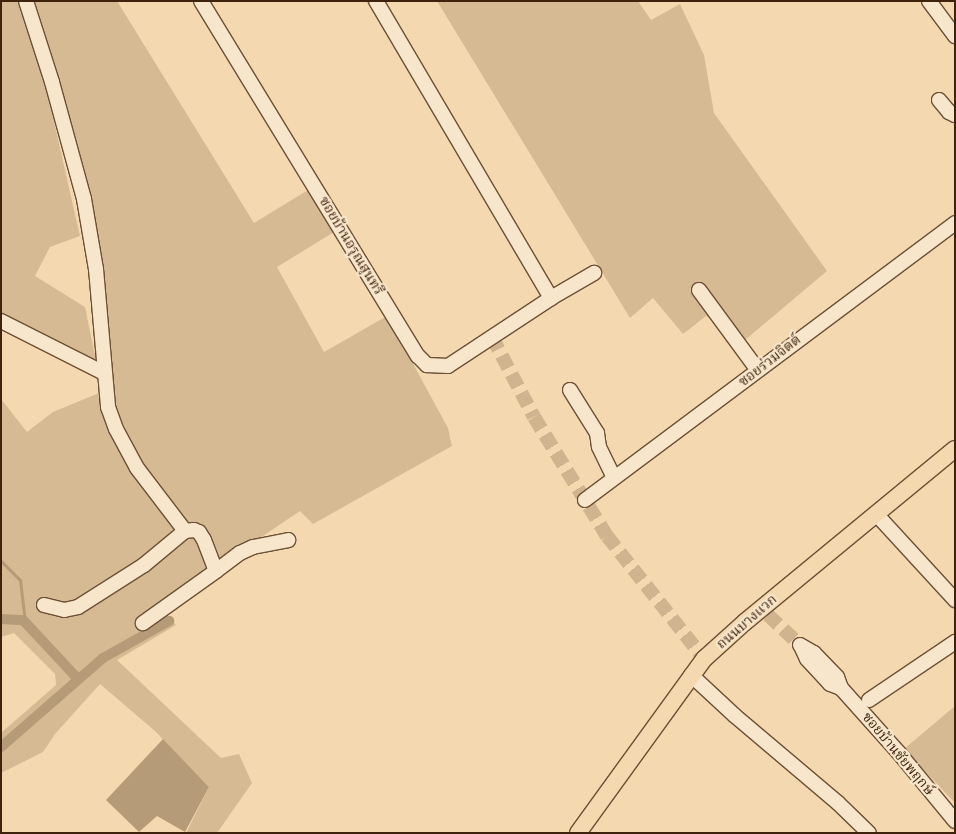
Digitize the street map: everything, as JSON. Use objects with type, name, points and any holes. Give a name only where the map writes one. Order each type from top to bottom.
[{"type":"main road","name":"ถนนบางแวก","points":[[578,833],[691,675],[704,660],[765,612],[876,514],[955,449]]},
{"type":"street","points":[[26,1],[52,82],[84,199],[98,286],[108,407],[119,436],[138,470],[185,531]]},
{"type":"street","name":"ซอยบ้านอรุณสุนทรี","points":[[201,1],[418,356],[427,365],[448,366],[551,298],[594,274]]},
{"type":"street","points":[[376,1],[551,298]]},
{"type":"street","points":[[929,1],[955,36]]},
{"type":"street","points":[[939,100],[949,112],[955,115]]},
{"type":"street","name":"ซอยร่วมจิตต์","points":[[585,500],[955,222]]},
{"type":"street","points":[[699,290],[757,369]]},
{"type":"street","points":[[1,322],[104,373]]},
{"type":"street","points":[[570,390],[597,433],[599,447],[614,478]]},
{"type":"street","points":[[876,514],[955,600]]},
{"type":"street","points":[[44,605],[64,610],[78,607],[144,565],[185,531],[194,530],[199,532],[216,572]]},
{"type":"street","points":[[142,623],[216,572],[240,553],[253,547],[288,540]]},
{"type":"street","points":[[870,700],[955,642]]},
{"type":"street","name":"ซอยบ้านชัยพฤกษ์","points":[[800,645],[807,659],[830,684],[841,688],[900,753],[955,820]]},
{"type":"street","points":[[691,675],[734,715],[838,802],[868,833]]},
{"type":"shaded area","points":[[1,1],[20,1],[45,82],[80,236],[50,247],[35,276],[85,307],[95,356],[80,156],[32,1],[117,1],[254,223],[308,190],[334,232],[277,267],[324,352],[387,316],[448,428],[452,446],[313,524],[300,511],[159,606],[176,625],[117,660],[221,758],[239,754],[252,783],[217,833],[186,833],[209,787],[155,731],[100,684],[55,734],[43,752],[1,773],[1,733],[56,685],[55,674],[14,633],[1,637],[1,399],[27,432],[53,412],[99,393],[96,362],[1,315]]},
{"type":"shaded area","points":[[437,1],[638,1],[651,20],[680,4],[704,55],[714,113],[827,271],[745,340],[706,316],[683,334],[653,298],[630,318]]},
{"type":"shaded area","points":[[955,706],[955,803],[904,749]]},
{"type":"shaded area","points":[[163,739],[209,787],[185,832],[157,816],[139,832],[106,800]]},
{"type":"waterway","points":[[1,561],[20,580],[25,622]]},
{"type":"waterway","points":[[1,619],[23,620],[78,679]]},
{"type":"waterway","points":[[1,747],[103,658],[169,621]]},
{"type":"tunnel","points":[[492,337],[534,417],[607,536],[704,659]]},
{"type":"tunnel","points":[[768,615],[799,644]]}]
